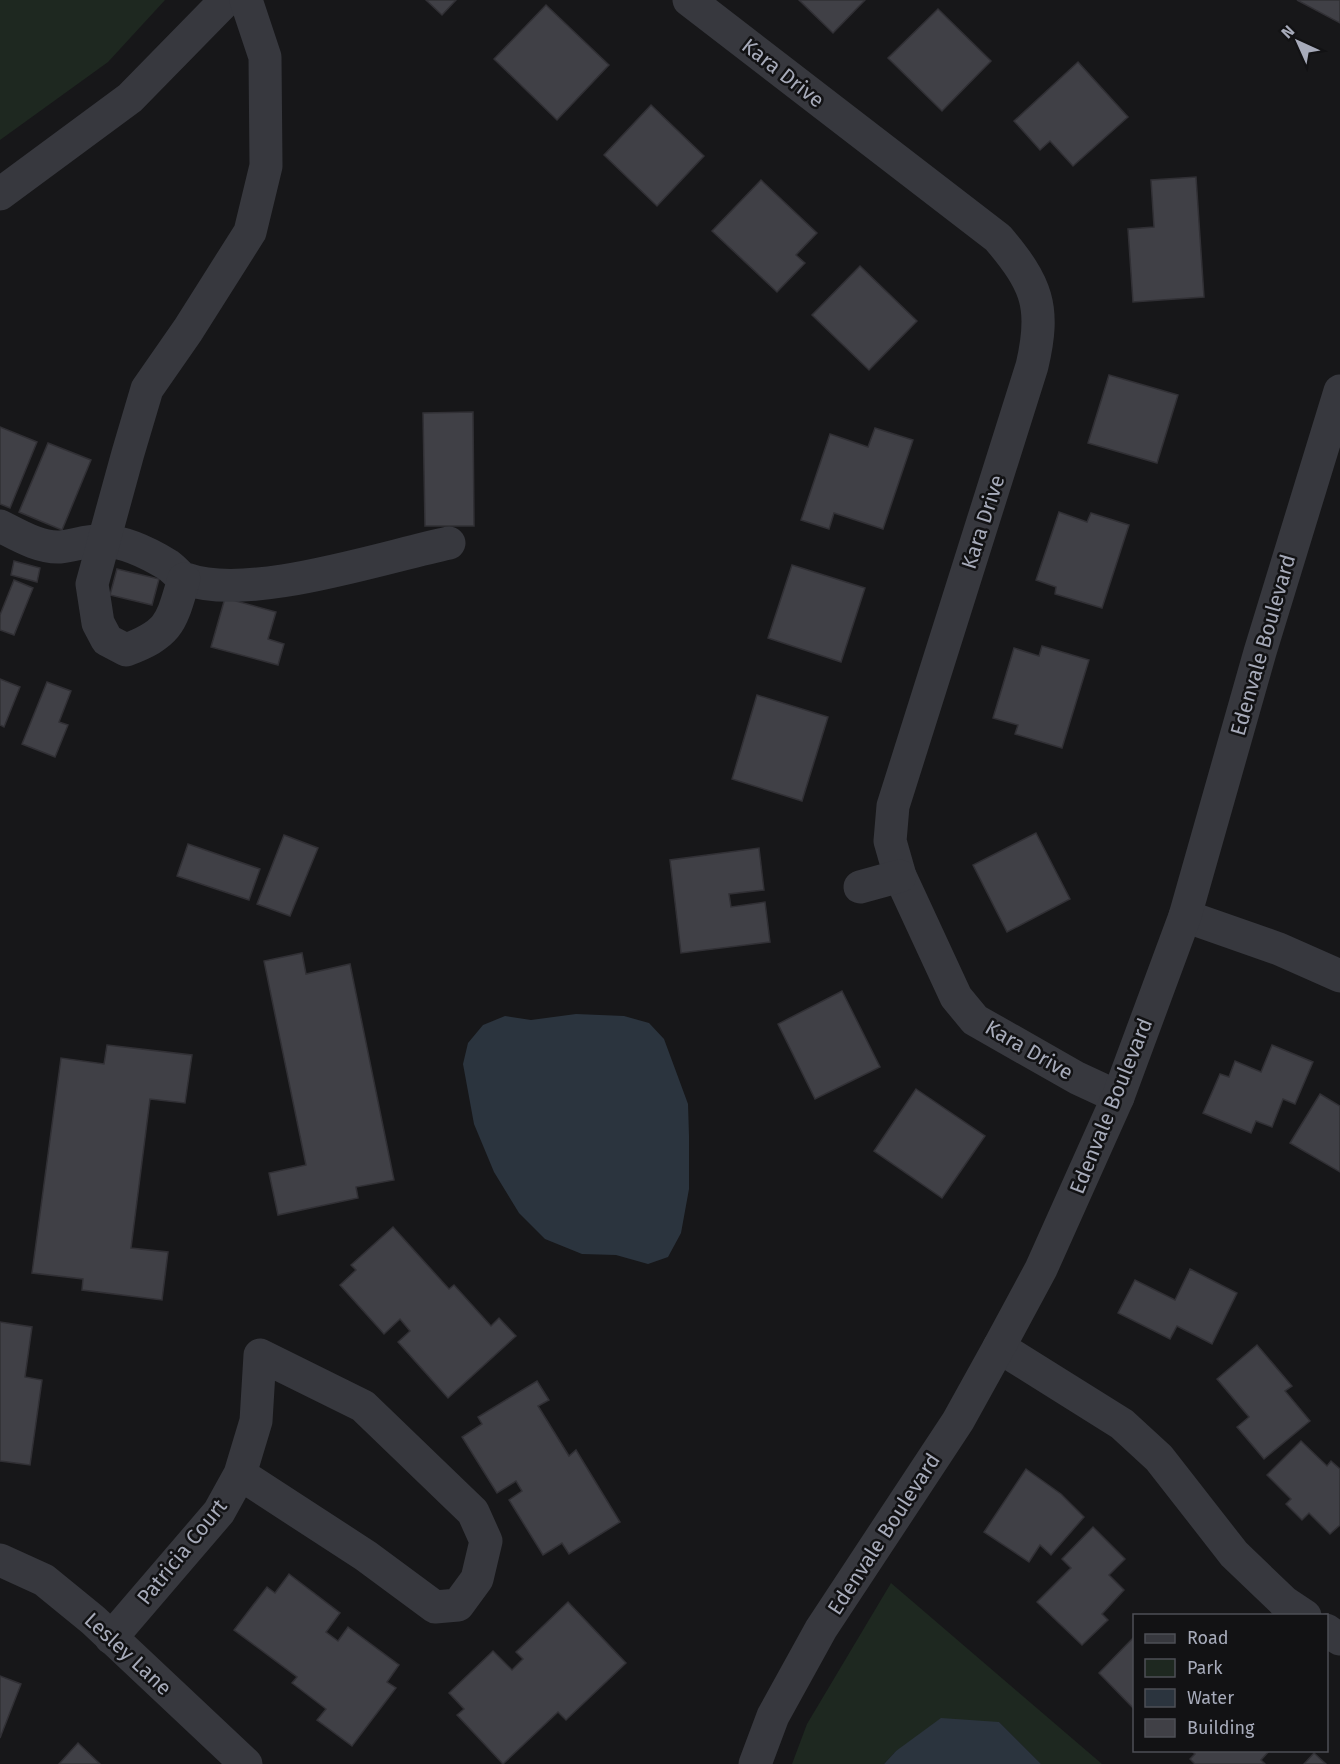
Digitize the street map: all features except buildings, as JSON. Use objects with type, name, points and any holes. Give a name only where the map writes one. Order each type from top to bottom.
[{"type":"street","points":[[0,194],[130,98],[226,0]]},
{"type":"street","points":[[184,579],[172,620],[152,640],[126,650],[107,640],[98,622],[92,584],[147,389],[188,330],[250,231],[266,166],[265,57],[246,0]]},
{"type":"street","name":"Kara Drive","points":[[689,0],[999,238],[1030,259],[1040,332],[1032,366],[893,806],[890,841],[900,876],[956,997],[975,1020],[1077,1078],[1118,1097]]},
{"type":"street","name":"Edenvale Boulevard","points":[[755,1764],[773,1716],[821,1629],[958,1420],[999,1347],[1041,1269],[1118,1097],[1185,916],[1260,652],[1340,391]]},
{"type":"street","points":[[0,526],[30,541],[58,547],[104,540],[139,550],[169,566],[184,579],[223,585],[269,582],[328,572],[449,543]]},
{"type":"street","points":[[861,887],[900,876]]},
{"type":"street","points":[[1185,916],[1279,949],[1340,976]]},
{"type":"street","points":[[999,1347],[1122,1424],[1159,1458],[1234,1554],[1284,1602],[1302,1614]]},
{"type":"street","name":"Patricia Court","points":[[111,1638],[219,1512],[240,1474],[256,1421],[260,1355],[363,1406],[473,1512],[486,1541],[477,1579],[458,1605],[435,1607],[366,1556],[240,1474]]},
{"type":"street","name":"Lesley Lane","points":[[0,1560],[44,1580],[111,1638],[246,1764]]},
{"type":"green space","points":[[0,0],[165,0],[108,62],[0,140]]},
{"type":"green space","points":[[891,1583],[1102,1764],[1041,1764],[999,1722],[896,1751],[884,1764],[792,1764],[807,1724]]},
{"type":"water","points":[[576,1014],[624,1016],[649,1023],[664,1039],[688,1104],[689,1189],[681,1233],[668,1257],[648,1264],[616,1255],[582,1254],[545,1239],[519,1213],[494,1172],[474,1124],[463,1064],[468,1043],[483,1025],[505,1016],[531,1020]]},
{"type":"water","points":[[941,1718],[999,1722],[1041,1764],[884,1764],[896,1751]]}]
